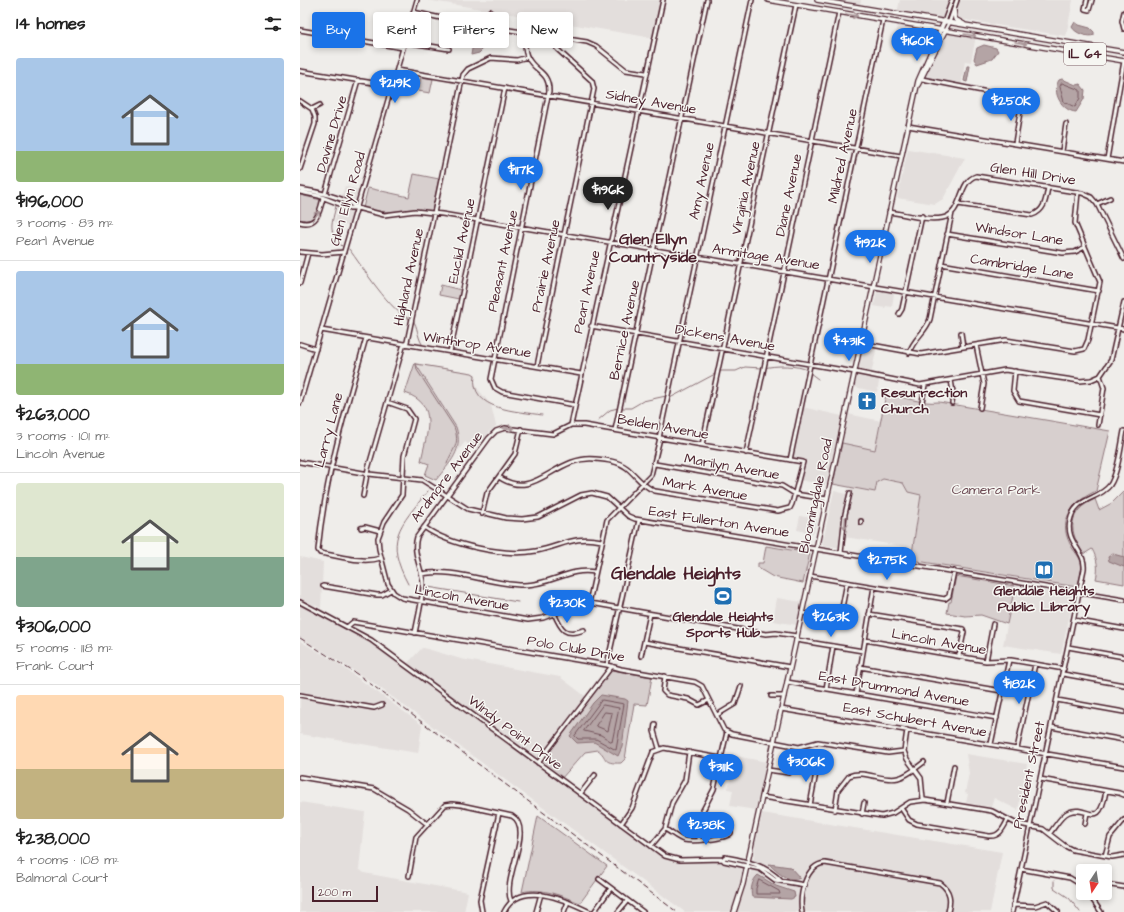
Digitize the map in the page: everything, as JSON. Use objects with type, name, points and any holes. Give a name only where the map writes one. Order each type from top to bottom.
[{"type":"main road","name":"IL 64","points":[[771,0],[1124,61]]},
{"type":"main road","name":"IL 64","points":[[817,0],[1124,52]]},
{"type":"main road","points":[[954,10],[957,21],[972,27]]},
{"type":"main road","name":"Bloomingdale Road","points":[[918,85],[922,80],[943,30],[944,22]]},
{"type":"main road","name":"Bloomingdale Road","points":[[734,912],[741,895],[748,864],[901,156],[920,76],[934,43],[949,23]]},
{"type":"main road","points":[[922,27],[933,34],[934,43]]},
{"type":"street","name":"Glen Ellyn Road","points":[[413,12],[417,0]]},
{"type":"street","name":"Pearl Avenue","points":[[571,425],[637,111],[662,0]]},
{"type":"street","name":"Bernice Avenue","points":[[615,430],[707,0]]},
{"type":"street","name":"Amy Avenue","points":[[589,603],[607,520],[618,507],[651,475],[655,464],[679,342],[752,0]]},
{"type":"street","name":"Bloomingdale Road","points":[[944,22],[952,0]]},
{"type":"street","name":"Bloomingdale Road","points":[[949,23],[957,0]]},
{"type":"street","points":[[1087,0],[1085,9],[1090,10],[1092,0]]},
{"type":"street","name":"Virginia Avenue","points":[[702,445],[796,5]]},
{"type":"street","name":"Diane Avenue","points":[[746,453],[839,12]]},
{"type":"street","points":[[1124,12],[1122,21],[1124,29]]},
{"type":"street","name":"Mildred Avenue","points":[[790,460],[883,20]]},
{"type":"street","points":[[300,30],[373,43]]},
{"type":"street","points":[[573,40],[591,43],[626,70],[646,73]]},
{"type":"street","points":[[431,46],[449,49]]},
{"type":"street","name":"Glen Ellyn Road","points":[[300,403],[403,48]]},
{"type":"street","points":[[462,81],[468,69],[488,59],[497,57],[522,60],[527,58],[525,48]]},
{"type":"street","name":"Prairie Avenue","points":[[537,366],[592,103],[594,86],[592,81],[557,48]]},
{"type":"street","name":"Pleasant Avenue","points":[[527,58],[545,75],[548,83],[548,96],[491,379],[492,385],[498,391],[575,405]]},
{"type":"street","points":[[1107,159],[1124,61]]},
{"type":"street","points":[[300,70],[392,86]]},
{"type":"street","name":"Sidney Avenue","points":[[397,70],[901,156]]},
{"type":"street","name":"Davine Drive","points":[[300,222],[310,222],[317,218],[358,80]]},
{"type":"street","points":[[922,80],[1013,95],[1020,100],[1021,106],[1015,143]]},
{"type":"street","name":"Highland Avenue","points":[[363,496],[367,474],[405,344],[462,81]]},
{"type":"street","name":"Euclid Avenue","points":[[450,352],[505,88]]},
{"type":"street","points":[[300,101],[312,109],[315,117],[300,169]]},
{"type":"street","points":[[312,109],[320,105]]},
{"type":"street","points":[[1062,151],[1066,124]]},
{"type":"street","points":[[908,126],[1124,162]]},
{"type":"street","name":"Glen Hill Drive","points":[[952,213],[958,204],[966,184],[971,178],[975,177],[1078,192],[1089,196],[1097,204]]},
{"type":"street","points":[[958,204],[1032,215],[1037,213],[1043,207],[1048,187]]},
{"type":"street","name":"Armitage Avenue","points":[[300,189],[353,204],[357,208],[384,215],[414,211],[434,213],[1124,329]]},
{"type":"street","name":"Armitage Avenue","points":[[300,192],[324,196]]},
{"type":"street","points":[[861,343],[923,354],[998,341],[1013,341],[1073,351],[1081,350],[1087,345],[1099,291],[1099,275],[1075,223],[1078,192]]},
{"type":"street","points":[[1110,198],[1097,204],[1123,252],[1124,259]]},
{"type":"street","points":[[889,212],[944,218],[952,213]]},
{"type":"street","points":[[909,352],[913,343],[929,322],[952,213]]},
{"type":"street","points":[[899,314],[902,309],[922,216]]},
{"type":"street","name":"Windsor Lane","points":[[947,234],[1064,253],[1074,252],[1085,247]]},
{"type":"street","points":[[300,252],[344,252]]},
{"type":"street","points":[[300,282],[308,253]]},
{"type":"street","name":"Cambridge Lane","points":[[941,264],[1099,291]]},
{"type":"street","points":[[922,402],[925,385],[1001,370],[1080,381],[1091,380],[1100,376],[1110,364],[1124,302]]},
{"type":"street","name":"Dickens Avenue","points":[[591,326],[925,385]]},
{"type":"street","name":"Winthrop Avenue","points":[[321,330],[581,374]]},
{"type":"street","points":[[961,333],[963,347]]},
{"type":"street","name":"Larry Lane","points":[[366,338],[330,467],[318,550],[320,553],[364,560],[381,558]]},
{"type":"street","points":[[300,344],[316,349]]},
{"type":"street","points":[[976,344],[984,388],[980,408]]},
{"type":"street","points":[[1015,371],[1012,389],[1019,401],[1100,415]]},
{"type":"street","points":[[1098,425],[1104,388],[1100,376]]},
{"type":"street","points":[[950,380],[953,392],[952,403]]},
{"type":"street","points":[[323,586],[377,595],[382,595],[391,590],[381,558],[378,542],[380,530],[401,498],[404,456],[414,419],[407,409],[387,402]]},
{"type":"street","name":"Belden Avenue","points":[[521,429],[553,434],[571,425],[584,425],[803,462],[795,494]]},
{"type":"street","name":"Ardmore Avenue","points":[[415,633],[423,588],[415,546],[418,534],[496,431],[505,428],[521,429]]},
{"type":"street","points":[[482,514],[487,493],[515,454],[521,429]]},
{"type":"street","name":"President Street","points":[[1012,912],[1085,565],[1070,537],[1070,520],[1073,512],[1080,503],[1104,490],[1112,481],[1124,431]]},
{"type":"street","name":"Mark Avenue","points":[[499,477],[512,485],[526,485],[572,461],[594,459],[622,465],[655,491],[774,512],[790,508],[795,494]]},
{"type":"street","name":"East Fullerton Avenue","points":[[300,462],[367,474],[426,481],[464,507],[482,514],[514,519],[541,516],[581,495],[592,493],[604,495],[628,516],[639,520],[1124,600]]},
{"type":"street","name":"Marilyn Avenue","points":[[655,464],[782,486],[795,494],[827,499]]},
{"type":"street","points":[[841,553],[845,514],[850,493]]},
{"type":"street","points":[[607,664],[639,520]]},
{"type":"street","points":[[361,528],[365,526],[380,530]]},
{"type":"street","points":[[424,528],[439,537],[452,542],[508,552],[536,551],[576,539],[602,541]]},
{"type":"street","points":[[421,574],[436,571],[524,585],[546,582],[577,570],[595,572]]},
{"type":"street","points":[[810,576],[948,598],[954,571]]},
{"type":"street","points":[[802,613],[840,618],[847,582]]},
{"type":"street","points":[[856,694],[874,587]]},
{"type":"street","name":"Lincoln Avenue","points":[[391,590],[405,600],[524,620],[539,619],[583,602],[766,634],[776,633],[863,651]]},
{"type":"street","name":"Windy Point Drive","points":[[300,602],[347,627],[390,654],[665,856],[676,860],[729,860],[748,864],[760,869],[775,880],[805,885]]},
{"type":"street","points":[[554,613],[560,628],[566,632],[574,633],[584,630]]},
{"type":"street","points":[[641,656],[650,614]]},
{"type":"street","points":[[869,614],[963,630],[959,656]]},
{"type":"street","points":[[1074,620],[1124,629]]},
{"type":"street","name":"Polo Club Drive","points":[[347,627],[353,622],[607,664],[699,684],[727,732]]},
{"type":"street","points":[[986,661],[993,624]]},
{"type":"street","name":"Lincoln Avenue","points":[[865,640],[986,661],[1019,661],[1064,669]]},
{"type":"street","points":[[644,642],[790,667]]},
{"type":"street","points":[[826,689],[833,646]]},
{"type":"street","points":[[1068,647],[1124,657]]},
{"type":"street","points":[[991,744],[1009,660]]},
{"type":"street","points":[[1017,749],[1035,664]]},
{"type":"street","points":[[538,763],[582,703],[612,666]]},
{"type":"street","points":[[860,667],[1002,691]]},
{"type":"street","points":[[1062,674],[1124,685]]},
{"type":"street","points":[[665,676],[663,691],[667,695],[688,699],[699,705],[709,700]]},
{"type":"street","name":"East Drummond Avenue","points":[[787,682],[997,718]]},
{"type":"street","points":[[717,715],[735,704],[741,686]]},
{"type":"street","points":[[300,695],[374,708],[382,705]]},
{"type":"street","points":[[771,696],[784,696]]},
{"type":"street","points":[[1057,700],[1124,712]]},
{"type":"street","name":"East Schubert Avenue","points":[[781,709],[1124,768]]},
{"type":"street","points":[[655,724],[654,731],[659,748]]},
{"type":"street","points":[[1051,727],[1124,740]]},
{"type":"street","points":[[907,730],[904,751],[921,778],[923,799]]},
{"type":"street","points":[[699,840],[699,818],[714,789],[727,732],[798,747],[818,742],[888,753],[904,751]]},
{"type":"street","points":[[621,824],[632,808],[652,754],[659,748],[670,748],[720,758]]},
{"type":"street","points":[[651,846],[665,829],[672,803],[684,780],[690,752]]},
{"type":"street","points":[[835,810],[838,790],[849,776],[858,774],[896,779],[905,776],[924,762]]},
{"type":"street","points":[[947,803],[954,766]]},
{"type":"street","points":[[768,770],[789,773]]},
{"type":"street","points":[[810,805],[816,773],[819,770]]},
{"type":"street","points":[[580,794],[595,775]]},
{"type":"street","points":[[300,777],[374,789],[408,809],[427,824]]},
{"type":"street","points":[[1040,779],[1106,790],[1124,795]]},
{"type":"street","points":[[1050,833],[1068,812],[1074,811],[1095,813],[1102,808],[1106,790]]},
{"type":"street","points":[[762,797],[835,810],[882,816],[890,814],[910,802],[923,799],[992,811],[1008,819],[1030,826],[1043,828],[1071,849],[1105,856],[1124,855]]},
{"type":"street","points":[[862,814],[864,803]]},
{"type":"street","points":[[409,876],[415,840],[441,808],[450,804],[499,813],[516,818],[521,828],[508,889],[511,901]]},
{"type":"street","points":[[901,808],[909,820],[917,824],[989,836],[997,836],[1008,819]]},
{"type":"street","points":[[482,912],[480,900],[499,813]]},
{"type":"street","points":[[1085,824],[1088,813]]},
{"type":"street","points":[[1105,856],[1110,837],[1124,820]]},
{"type":"street","points":[[665,829],[682,840],[699,840],[729,835],[732,830],[731,823]]},
{"type":"street","points":[[802,912],[801,904],[805,885],[811,869],[825,863],[936,882],[944,886],[948,891],[950,899],[948,912]]},
{"type":"street","points":[[1021,869],[1070,878],[1076,882]]},
{"type":"street","points":[[599,879],[643,912]]},
{"type":"street","points":[[1112,885],[1124,887]]},
{"type":"street","points":[[594,912],[611,888]]},
{"type":"street","points":[[536,912],[541,894]]},
{"type":"street","points":[[504,912],[511,901],[524,895],[541,894],[568,902],[590,912]]},
{"type":"street","points":[[1093,900],[1101,912]]},
{"type":"street","points":[[618,912],[627,901]]},
{"type":"street","points":[[564,912],[568,902]]},
{"type":"street","points":[[1013,905],[1035,906],[1048,902],[1058,912]]},
{"type":"shaded area","points":[[427,0],[661,0],[653,38],[573,25],[573,12],[517,12],[517,15],[509,14],[509,12],[498,12]]},
{"type":"shaded area","points":[[823,0],[861,0],[860,6]]},
{"type":"shaded area","points":[[900,0],[950,0],[943,21],[897,13]]},
{"type":"shaded area","points":[[959,0],[1073,0],[1066,36],[959,19],[957,13]]},
{"type":"shaded area","points":[[898,23],[939,30],[927,55],[894,49]]},
{"type":"shaded area","points":[[946,31],[976,36],[971,62],[965,61],[961,87],[923,79]]},
{"type":"shaded area","points":[[908,149],[965,158],[943,199],[935,204],[897,198]]},
{"type":"shaded area","points":[[345,186],[361,191],[356,207],[340,201]]},
{"type":"shaded area","points":[[340,203],[356,208],[351,227],[334,222]]},
{"type":"shaded area","points":[[877,291],[894,293],[892,307],[886,306],[885,308],[874,306]]},
{"type":"shaded area","points":[[863,343],[877,346],[871,375],[880,377],[877,392],[854,387]]},
{"type":"shaded area","points":[[415,363],[476,374],[474,384],[491,405],[496,426],[489,432],[476,449],[465,442],[458,451],[459,437],[456,427]]},
{"type":"shaded area","points":[[802,407],[842,416],[831,467],[825,485],[800,480],[804,462],[791,460]]},
{"type":"shaded area","points":[[848,414],[881,421],[875,450],[842,443]]},
{"type":"shaded area","points":[[883,479],[903,483],[921,495],[913,548],[845,537],[845,528],[841,548],[822,545],[834,491],[851,495],[851,488],[875,492],[877,482]]},
{"type":"shaded area","points":[[800,516],[817,519],[814,533],[797,530]]},
{"type":"shaded area","points":[[300,557],[323,562],[321,608],[300,598]]},
{"type":"shaded area","points":[[1015,586],[1074,596],[1061,654],[1003,645]]},
{"type":"shaded area","points":[[777,598],[802,602],[797,625],[773,621]]},
{"type":"shaded area","points":[[300,603],[370,641],[405,666],[422,648],[424,648],[461,659],[560,677],[589,699],[541,763],[663,856],[678,861],[722,859],[724,856],[745,860],[738,894],[731,912],[685,912],[372,682],[300,637]]},
{"type":"shaded area","points":[[300,641],[336,662],[422,725],[418,753],[300,734]]},
{"type":"shaded area","points":[[966,754],[1027,764],[1018,810],[994,798],[991,807],[966,803],[968,794],[965,793],[969,773]]},
{"type":"shaded area","points":[[735,756],[767,762],[756,810],[730,806],[733,790],[728,789]]},
{"type":"shaded area","points":[[300,802],[365,812],[359,869],[364,873],[468,892],[464,912],[300,912]]},
{"type":"shaded area","points":[[762,813],[1002,852],[990,912],[737,912],[753,864],[755,845]]},
{"type":"green space","points":[[421,77],[433,79],[430,93],[418,91]]},
{"type":"green space","points":[[414,174],[439,179],[432,211],[381,212],[363,208],[368,188],[409,197]]},
{"type":"green space","points":[[300,195],[321,200],[317,215],[310,220],[300,220]]},
{"type":"green space","points":[[441,285],[461,290],[459,299],[439,295]]},
{"type":"green space","points":[[415,363],[456,427],[458,435],[457,450],[451,462],[436,480],[425,475],[429,464],[421,461],[427,431],[427,412],[416,398],[405,393]]},
{"type":"green space","name":"Camera Park","points":[[886,394],[919,401],[939,402],[1110,431],[1096,491],[1081,500],[1075,506],[1070,512],[1065,527],[1066,535],[1071,547],[1080,560],[1082,569],[1077,587],[911,560],[921,495],[908,492],[903,483],[883,479],[877,482],[875,492],[833,484],[842,443],[875,450]]},
{"type":"green space","points":[[1124,491],[1124,584],[1096,579],[1097,567],[1094,552],[1092,549],[1084,554],[1075,538],[1073,523],[1079,510],[1086,504],[1095,499],[1099,510],[1112,503]]},
{"type":"green space","points":[[766,546],[810,553],[803,583],[773,577],[758,568],[758,563],[763,563]]},
{"type":"green space","points":[[956,576],[1015,586],[1007,624],[981,615],[965,616],[947,613],[949,602],[951,602]]},
{"type":"green space","points":[[612,670],[652,677],[647,705],[634,704],[625,759],[621,763],[615,763],[606,760],[598,750],[585,752],[560,780],[541,763]]},
{"type":"green space","points":[[538,816],[607,866],[580,903],[544,891],[522,892]]},
{"type":"water","points":[[1075,22],[1079,25],[1090,28],[1094,32],[1094,35],[1085,35],[1076,31],[1072,27]]},
{"type":"water","points":[[984,45],[996,48],[998,51],[992,59],[977,64],[974,59],[977,48]]},
{"type":"water","points":[[472,48],[484,48],[479,53],[471,55]]},
{"type":"water","points":[[967,66],[970,66],[967,82],[964,81]]},
{"type":"water","points":[[1062,79],[1076,85],[1080,84],[1085,90],[1084,99],[1076,112],[1066,108],[1059,100],[1056,90],[1059,80]]},
{"type":"water","points":[[1113,554],[1124,557],[1124,567],[1109,561],[1108,557]]},
{"type":"water","points":[[601,695],[625,699],[628,701],[622,747],[618,756],[594,742],[577,743],[570,736],[593,703]]},
{"type":"water","points":[[769,864],[790,867],[800,878],[787,878]]},
{"type":"water","points":[[758,875],[776,886],[794,892],[795,897],[791,899],[752,897],[752,885]]},
{"type":"waterway","points":[[336,206],[332,223],[332,232],[342,246]]},
{"type":"waterway","points":[[349,249],[386,299],[402,315],[410,319]]},
{"type":"waterway","points":[[413,320],[422,344]]},
{"type":"waterway","points":[[447,464],[455,447],[457,439],[456,433],[454,427],[417,370],[416,364],[472,373],[475,375],[475,387],[480,396],[487,402],[497,407],[509,410],[542,415]]},
{"type":"waterway","points":[[765,368],[786,366],[799,367],[807,370]]},
{"type":"waterway","points":[[720,371],[736,371],[745,367],[762,368]]},
{"type":"waterway","points":[[810,373],[818,379]]},
{"type":"waterway","points":[[670,398],[715,374]]},
{"type":"waterway","points":[[622,408],[631,408],[643,401],[666,396]]},
{"type":"waterway","points":[[597,421],[610,410],[618,408]]},
{"type":"waterway","points":[[408,584],[397,556],[396,544],[398,534],[409,514],[428,491]]},
{"type":"waterway","points":[[428,587],[518,602]]},
{"type":"waterway","points":[[1054,881],[1054,888],[1069,898],[1080,912]]},
{"type":"railway","points":[[300,638],[360,676],[677,912]]},
{"type":"place","name":"Resurrection Church","points":[[867,401]]},
{"type":"place","name":"Glendale Heights Public Library","points":[[1044,570]]},
{"type":"place","name":"Glendale Heights Sports Hub","points":[[723,596]]},
{"type":"district","name":"Glen Ellyn Countryside","points":[[653,248]]},
{"type":"district","name":"Glendale Heights","points":[[676,573]]}]
